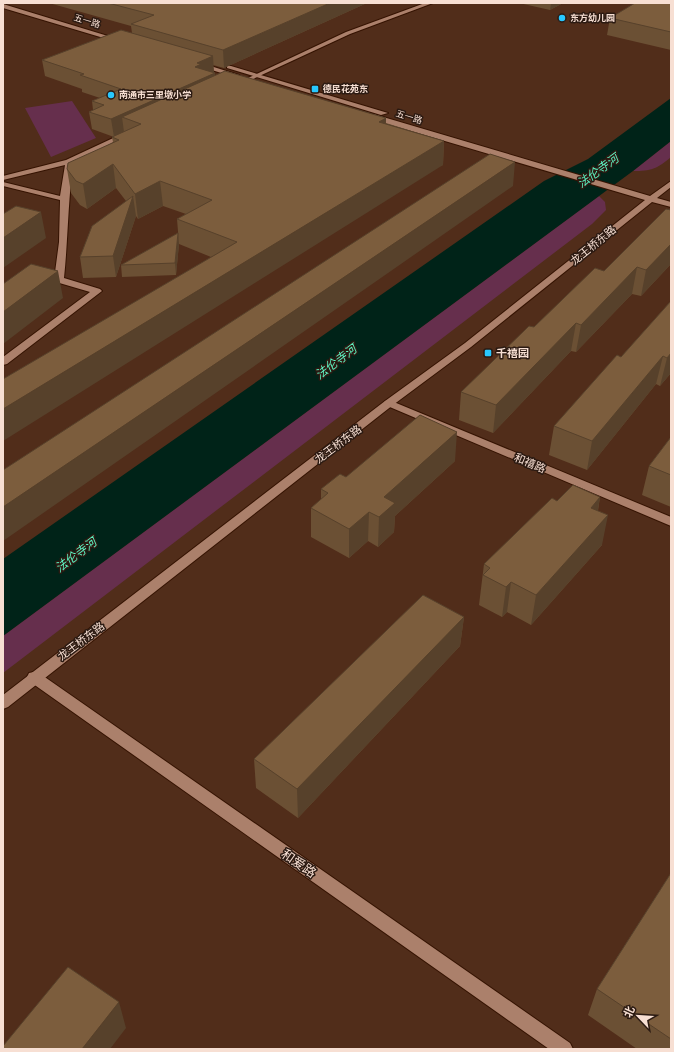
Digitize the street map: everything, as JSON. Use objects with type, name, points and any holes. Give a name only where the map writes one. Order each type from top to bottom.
[{"type":"main road","name":"五一路","points":[[3,6],[127,40],[9,3]]},
{"type":"main road","points":[[226,89],[348,33],[430,3]]},
{"type":"main road","name":"五一路","points":[[196,58],[621,182],[655,196],[671,205]]},
{"type":"main road","name":"五一路","points":[[190,62],[557,172],[615,188],[655,196],[671,196]]},
{"type":"main road","points":[[3,178],[69,162],[134,132]]},
{"type":"main road","points":[[3,362],[97,291],[60,280],[64,199],[69,162]]},
{"type":"main road","points":[[3,184],[64,199]]},
{"type":"main road","name":"龙王桥东路","points":[[3,702],[388,404],[468,345],[671,184]]},
{"type":"main road","name":"和禧路","points":[[388,404],[671,522]]},
{"type":"main road","name":"和爱路","points":[[34,677],[564,1049]]},
{"type":"shaded area","points":[[72,101],[96,138],[51,157],[25,108]]},
{"type":"shaded area","points":[[671,141],[671,157],[666,161],[658,167],[633,171]]},
{"type":"shaded area","points":[[599,196],[605,202],[606,210],[592,224],[3,673],[3,636]]},
{"type":"water","name":"法伦寺河","points":[[671,98],[671,141],[633,171],[3,636],[3,559],[544,181],[588,159]]},
{"type":"building","points":[[108,3],[330,3],[223,50],[131,24],[154,15]]},
{"type":"building","points":[[635,3],[671,3],[671,32],[610,18]]},
{"type":"building","points":[[121,30],[213,56],[197,63],[201,64],[195,67],[215,73],[111,119],[89,112],[104,105],[92,101],[121,89],[80,75],[84,74],[42,60]]},
{"type":"building","points":[[225,71],[386,118],[379,122],[444,141],[3,409],[3,379],[237,242],[177,219],[212,200],[160,181],[135,194],[113,164],[83,184],[76,181],[67,169],[68,163],[119,140],[112,137],[141,124],[122,117]]},
{"type":"building","points":[[490,154],[515,162],[3,507],[3,470]]},
{"type":"building","points":[[133,196],[113,256],[80,257],[92,226]]},
{"type":"building","points":[[16,206],[41,212],[3,238],[3,214]]},
{"type":"building","points":[[666,209],[671,210],[671,244],[646,270],[637,267],[581,325],[576,323],[496,405],[461,392],[529,326],[534,327],[595,268],[604,271]]},
{"type":"building","points":[[178,233],[175,263],[121,265]]},
{"type":"building","points":[[31,264],[58,271],[3,312],[3,284]]},
{"type":"building","points":[[671,301],[671,353],[667,358],[663,356],[592,441],[554,426],[617,355],[621,357]]},
{"type":"building","points":[[420,415],[457,432],[384,497],[395,503],[379,517],[369,512],[349,529],[311,508],[328,493],[321,489],[340,474],[346,477]]},
{"type":"building","points":[[671,437],[671,475],[649,466]]},
{"type":"building","points":[[573,485],[600,497],[591,508],[608,515],[536,595],[511,582],[506,587],[483,575],[490,568],[484,564],[552,498],[557,501]]},
{"type":"building","points":[[423,595],[464,617],[297,789],[254,759]]},
{"type":"building","points":[[671,873],[671,1039],[597,989]]},
{"type":"building","points":[[68,967],[119,1002],[82,1049],[3,1049],[3,1046]]},
{"type":"place","name":"东方幼儿园","points":[[562,18]]},
{"type":"place","name":"德民花苑东","points":[[315,89]]},
{"type":"place","name":"南通市三里墩小学","points":[[111,95]]},
{"type":"place","name":"千禧园","points":[[488,353]]}]
